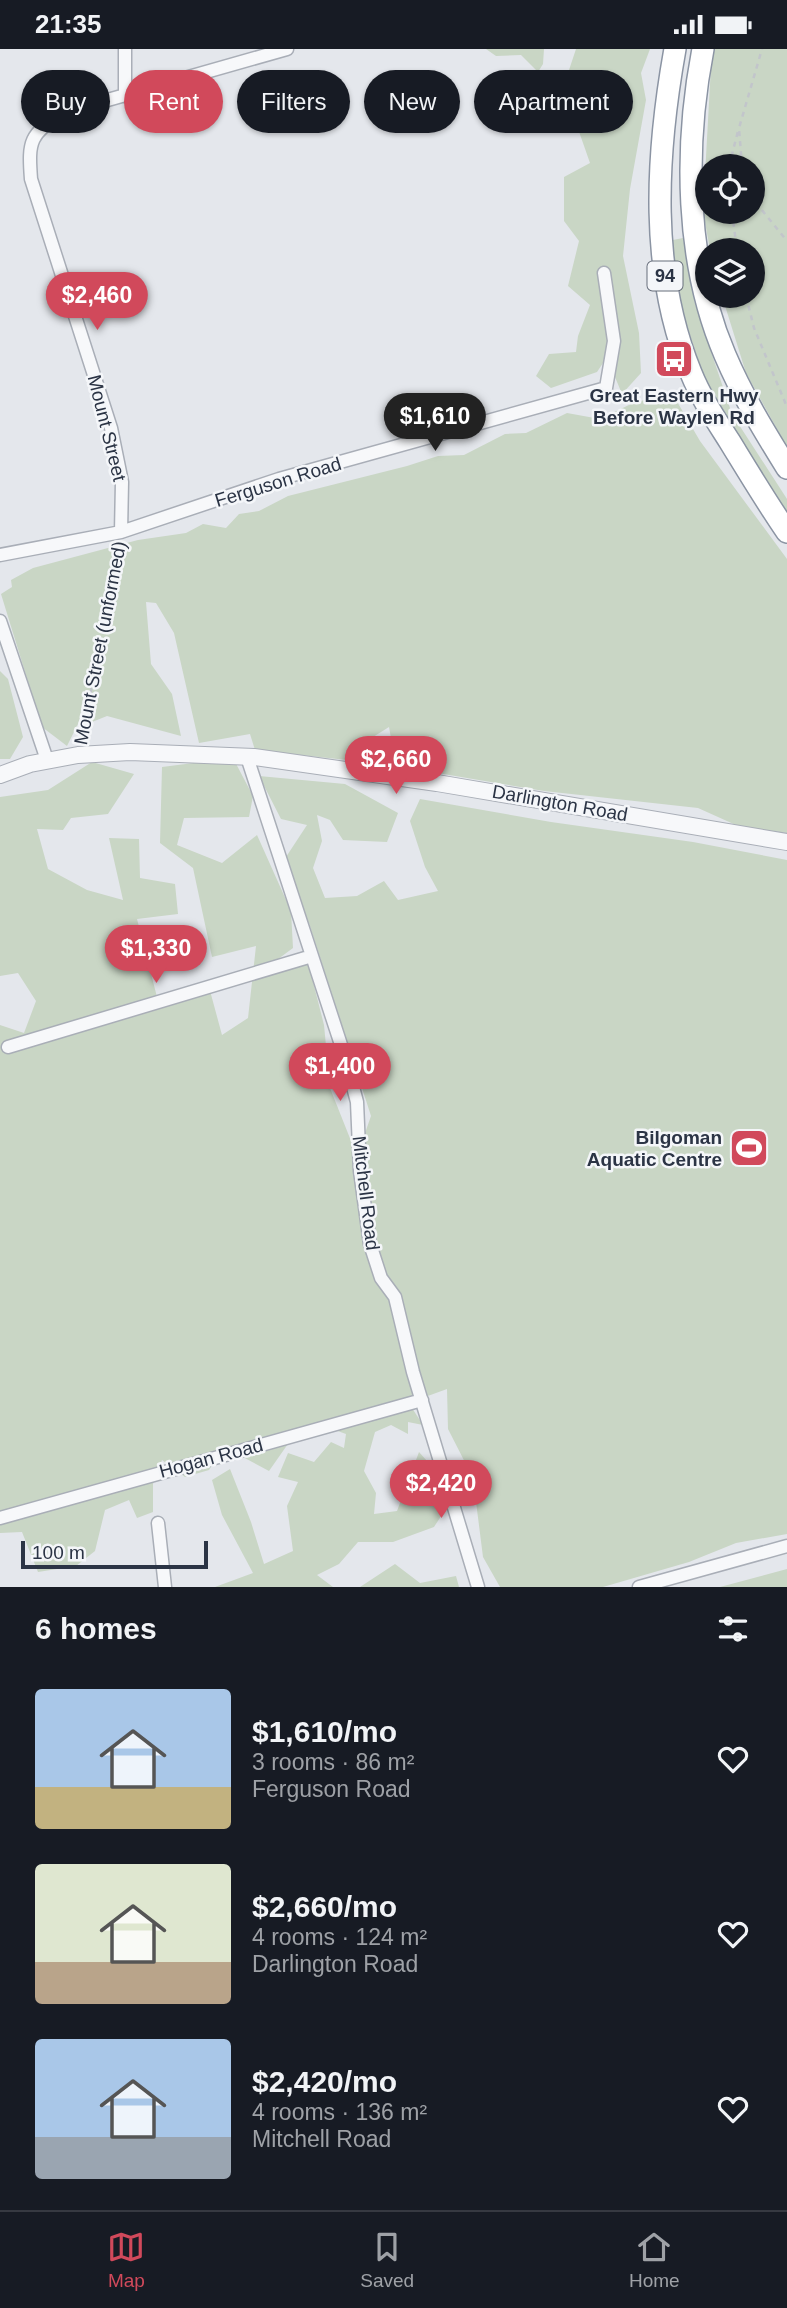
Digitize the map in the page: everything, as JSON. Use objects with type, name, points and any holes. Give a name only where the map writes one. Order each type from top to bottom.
[{"type":"highway","name":"94","points":[[675,49],[668,87],[660,230],[674,323],[692,376],[709,409],[762,497],[787,532]]},
{"type":"highway","name":"94","points":[[703,49],[691,150],[693,214],[699,264],[724,353],[760,424],[787,468]]},
{"type":"street","points":[[125,49],[125,70]]},
{"type":"street","points":[[215,70],[287,49]]},
{"type":"street","name":"Mount Street","points":[[121,532],[122,482],[111,428],[32,179],[29,149],[41,128],[62,113],[124,96]]},
{"type":"street","name":"Ferguson Road","points":[[121,532],[279,479],[606,388],[614,341],[604,273]]},
{"type":"street","points":[[0,555],[121,532]]},
{"type":"street","points":[[0,621],[47,760]]},
{"type":"street","name":"Darlington Road","points":[[0,775],[47,760],[78,755],[130,752],[247,757],[437,783],[787,842]]},
{"type":"street","name":"Mitchell Road","points":[[247,757],[345,1057],[357,1102],[360,1171],[370,1244],[382,1278],[395,1297],[413,1372],[478,1587]]},
{"type":"street","points":[[8,1047],[312,956]]},
{"type":"street","name":"Hogan Road","points":[[0,1518],[422,1400]]},
{"type":"street","points":[[159,1523],[165,1587]]},
{"type":"street","points":[[639,1587],[787,1546]]},
{"type":"path","points":[[732,154],[762,49]]},
{"type":"path","points":[[739,128],[741,154]]},
{"type":"path","points":[[765,214],[787,241]]},
{"type":"path","points":[[749,308],[754,328],[787,407]]},
{"type":"path","name":"Mount Street (unformed)","points":[[78,755],[121,532]]},
{"type":"green space","points":[[486,49],[544,49],[543,64],[539,70],[521,55],[496,56]]},
{"type":"green space","points":[[576,49],[650,49],[641,73],[646,100],[630,189],[623,256],[639,333],[641,373],[622,394],[615,377],[611,351],[597,372],[551,388],[536,376],[549,354],[576,352],[578,336],[590,305],[568,286],[579,241],[564,221],[564,177],[590,163],[580,133],[633,133],[633,70],[569,70]]},
{"type":"green space","points":[[714,49],[787,49],[787,447],[746,373],[726,308],[765,308],[765,238],[708,238],[705,224],[765,224],[765,154],[706,154]]},
{"type":"green space","points":[[683,238],[695,308],[732,414],[787,499],[787,512],[717,406],[700,366],[682,310],[671,259],[673,240]]},
{"type":"green space","points":[[672,393],[700,441],[787,559],[787,833],[738,826],[698,808],[544,791],[396,766],[389,727],[373,737],[374,763],[255,750],[250,734],[199,743],[174,633],[156,603],[146,602],[151,664],[172,694],[181,736],[107,716],[92,722],[84,694],[79,722],[67,746],[42,727],[1,594],[12,587],[11,580],[33,568],[138,540],[186,533],[203,524],[226,528],[239,514],[259,511],[288,496],[438,456],[464,455],[505,434],[526,433],[567,413],[600,419],[633,403]]},
{"type":"green space","points":[[0,671],[8,679],[23,737],[10,759],[0,759]]},
{"type":"green space","points":[[233,758],[253,796],[249,817],[184,818],[177,845],[222,863],[257,835],[291,911],[293,948],[274,962],[307,958],[324,1025],[330,1088],[357,1156],[371,1116],[309,923],[296,900],[286,857],[307,825],[281,819],[259,776],[345,784],[398,813],[387,842],[343,840],[330,820],[317,815],[322,841],[313,868],[325,898],[357,896],[384,881],[398,900],[438,891],[425,867],[410,821],[420,799],[551,822],[693,842],[787,860],[787,1534],[736,1543],[689,1562],[603,1587],[500,1587],[483,1557],[473,1478],[448,1429],[447,1389],[425,1397],[412,1408],[423,1425],[408,1422],[408,1434],[391,1425],[375,1432],[364,1471],[376,1493],[374,1514],[397,1511],[419,1452],[427,1461],[447,1507],[434,1527],[393,1542],[358,1542],[339,1564],[317,1575],[333,1587],[215,1587],[253,1573],[222,1515],[212,1480],[230,1469],[264,1564],[293,1551],[287,1506],[298,1482],[278,1477],[288,1453],[314,1462],[331,1442],[344,1448],[346,1434],[321,1425],[290,1441],[269,1471],[241,1456],[219,1455],[209,1470],[185,1477],[162,1460],[153,1484],[153,1512],[137,1518],[129,1500],[105,1510],[95,1551],[76,1566],[38,1572],[22,1532],[0,1533],[0,1025],[24,1033],[36,1001],[18,973],[0,976],[0,797],[48,790],[92,762],[134,774],[108,814],[71,818],[63,830],[37,829],[48,869],[87,890],[123,900],[109,838],[139,839],[140,878],[175,884],[178,914],[137,919],[157,997],[209,987],[222,1035],[248,1018],[256,946],[212,957],[193,868],[160,843],[162,767]]},
{"type":"green space","points":[[395,1564],[420,1583],[456,1576],[459,1587],[360,1587]]},
{"type":"green space","points":[[787,1569],[787,1587],[720,1587]]},
{"type":"place","name":"Great Eastern Hwy Before Waylen Rd","points":[[674,359]]},
{"type":"place","name":"Bilgoman Aquatic Centre","points":[[749,1148]]}]
